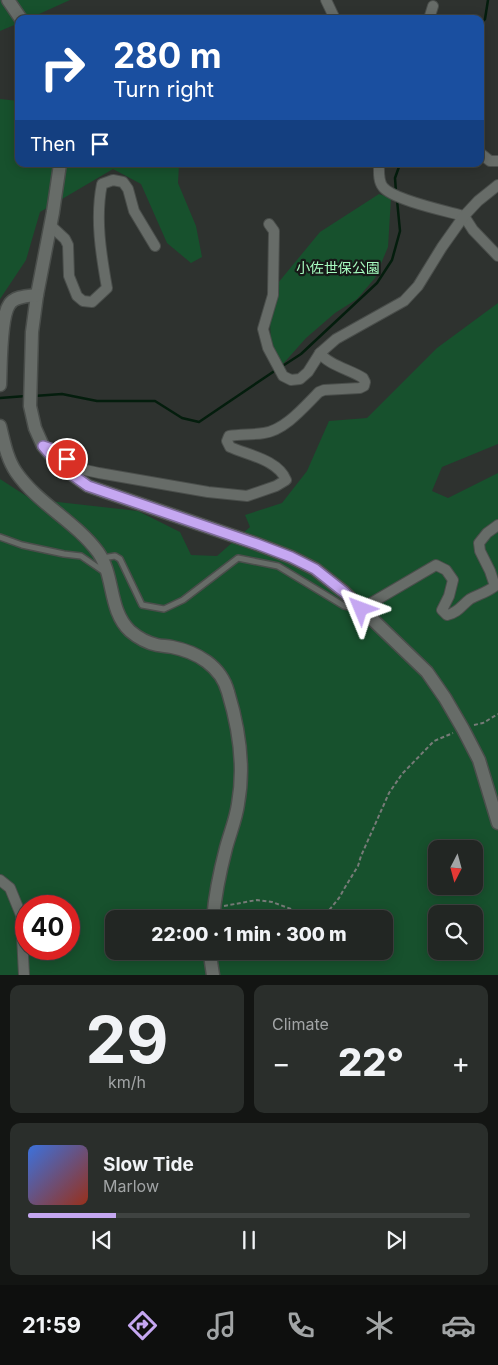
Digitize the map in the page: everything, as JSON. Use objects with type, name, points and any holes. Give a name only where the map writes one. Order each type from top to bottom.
[{"type":"street","points":[[8,0],[18,15]]},
{"type":"street","points":[[326,0],[333,15]]},
{"type":"street","points":[[430,15],[433,6]]},
{"type":"street","points":[[484,156],[490,161],[498,161]]},
{"type":"street","points":[[60,167],[32,332],[30,396],[35,428],[43,446],[60,466],[88,486],[291,557],[315,569],[344,592],[427,672],[446,698],[479,760],[498,822]]},
{"type":"street","points":[[379,167],[382,186],[402,198],[464,216],[473,230],[498,256]]},
{"type":"street","points":[[50,225],[65,239],[68,245],[69,276],[77,296],[83,301],[92,302],[107,288],[100,252],[100,197],[102,184],[113,180],[123,182],[128,189],[134,211],[155,246]]},
{"type":"street","points":[[269,224],[274,231],[273,295],[263,329],[268,348],[283,376],[291,380],[300,379],[308,372],[320,353],[336,339],[404,301],[418,286],[464,216],[478,201],[498,185]]},
{"type":"street","points":[[0,385],[4,317],[9,304],[18,298],[37,295]]},
{"type":"street","points":[[43,446],[58,451],[76,468],[98,473],[208,492],[247,496],[263,491],[286,480],[284,474],[278,468],[263,460],[230,447],[227,441],[229,436],[277,430],[319,392],[364,386],[363,378],[322,357],[320,353]]},
{"type":"street","points":[[0,426],[8,455],[16,472],[34,492],[99,553],[108,574],[121,621],[132,633],[144,640],[195,654],[220,673],[228,690],[241,750],[242,776],[238,805],[225,850],[215,910]]},
{"type":"street","points":[[361,609],[436,565],[446,570],[453,580],[449,596],[442,610],[447,615],[454,614],[471,599],[495,586],[480,551],[479,543],[487,533],[498,525]]},
{"type":"street","points":[[0,880],[10,888],[21,915],[24,975]]},
{"type":"street","points":[[210,960],[213,975]]},
{"type":"lane","points":[[0,537],[22,545],[81,556],[108,574]]},
{"type":"lane","points":[[101,558],[115,556],[120,559],[142,605],[164,609],[184,600],[238,558],[278,566],[344,606],[361,609]]},
{"type":"path","points":[[329,910],[339,898],[358,866],[389,793],[402,774],[434,741],[483,723],[498,714]]},
{"type":"path","points":[[226,910],[257,900],[272,902],[294,910]]},
{"type":"green space","points":[[0,0],[70,0],[37,15],[15,15],[15,25],[0,31]]},
{"type":"green space","points":[[0,99],[15,101],[15,167],[179,167],[178,183],[196,226],[202,257],[191,263],[167,243],[141,184],[113,169],[40,212],[26,260],[0,299]]},
{"type":"green space","name":"小佐世保公園","points":[[379,194],[391,198],[388,247],[375,278],[357,299],[335,313],[306,338],[282,365],[271,345],[270,320],[278,283],[320,232]]},
{"type":"green space","points":[[498,303],[498,444],[442,467],[432,491],[448,498],[498,473],[498,975],[0,975],[0,479],[31,499],[138,511],[180,532],[191,555],[217,556],[250,527],[245,515],[282,503],[307,471],[329,421],[367,418],[437,348]]},
{"type":"waterway","points":[[484,20],[488,0]]},
{"type":"waterway","points":[[396,192],[395,178],[399,167]]},
{"type":"waterway","points":[[281,367],[301,354],[377,283],[392,260],[400,231],[397,200]]},
{"type":"waterway","points":[[34,396],[62,394],[97,401],[155,401],[182,418],[199,422],[276,370]]},
{"type":"waterway","points":[[0,398],[26,396]]},
{"type":"route","points":[[67,459],[58,451],[43,446],[60,466],[88,486],[291,557],[315,569],[344,592],[361,609]]}]
